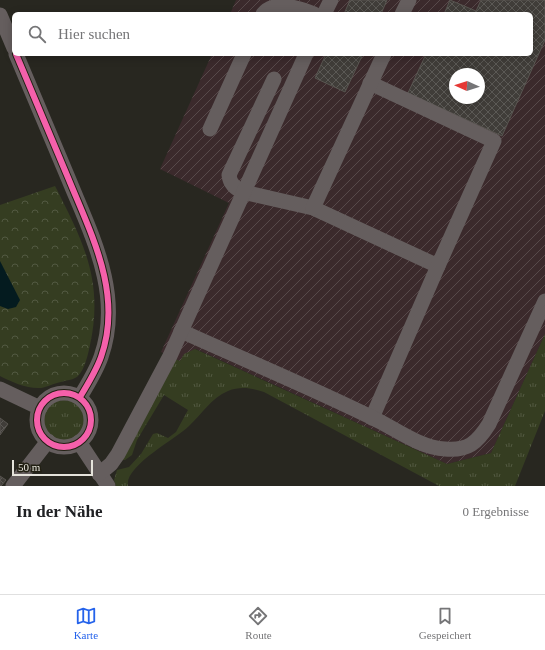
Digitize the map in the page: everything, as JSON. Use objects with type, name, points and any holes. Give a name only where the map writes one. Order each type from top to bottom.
[{"type":"street","points":[[325,12],[330,0]]},
{"type":"street","points":[[403,12],[409,0]]},
{"type":"street","points":[[264,12],[267,6],[277,1],[290,3],[310,12]]},
{"type":"street","points":[[0,15],[12,43]]},
{"type":"street","points":[[17,56],[95,242],[106,278],[108,302],[105,340],[99,362],[80,397]]},
{"type":"street","points":[[210,129],[243,56]]},
{"type":"street","points":[[99,474],[111,464],[118,454],[170,356],[305,56]]},
{"type":"street","points":[[313,208],[383,56]]},
{"type":"street","points":[[274,79],[229,175],[232,184],[243,192],[313,208],[438,266]]},
{"type":"street","points":[[370,83],[494,141],[372,418]]},
{"type":"street","points":[[181,331],[372,418],[425,445],[443,450],[452,450],[468,447],[483,433],[489,424],[545,301]]},
{"type":"street","points":[[0,389],[40,408]]},
{"type":"street","points":[[69,393],[80,397],[88,407],[91,420],[88,433],[79,442],[70,446],[57,445],[48,441],[38,426],[40,408],[47,399],[57,394],[69,393]]},
{"type":"street","points":[[13,486],[48,441]]},
{"type":"street","points":[[79,442],[108,486]]},
{"type":"shaded area","points":[[236,0],[545,0],[545,334],[491,453],[447,464],[196,349],[180,361],[161,352],[229,203],[160,169],[211,56],[533,56],[533,12],[231,12]]},
{"type":"green space","points":[[55,186],[74,225],[88,262],[94,301],[94,322],[87,357],[83,369],[78,376],[59,383],[36,388],[20,385],[0,376],[0,205]]},
{"type":"green space","points":[[545,334],[545,411],[515,486],[439,486],[264,392],[242,388],[232,389],[222,394],[189,426],[142,462],[129,478],[128,486],[116,486],[114,480],[117,470],[129,467],[141,454],[153,434],[157,433],[168,438],[176,432],[188,410],[164,395],[137,440],[132,455],[125,460],[120,460],[175,359],[180,361],[184,354],[195,349],[447,464],[491,453]]},
{"type":"green space","points":[[64,400],[72,402],[78,406],[82,412],[84,420],[82,428],[78,434],[72,438],[64,440],[56,438],[50,434],[46,428],[44,420],[46,412],[50,406],[56,402]]},
{"type":"water","points":[[0,261],[20,300],[16,307],[8,309],[0,306]]},
{"type":"building","points":[[350,0],[387,0],[382,12],[345,12]]},
{"type":"building","points":[[450,0],[476,11],[481,0],[545,0],[545,40],[502,136],[408,93],[425,56],[533,56],[533,12],[445,12]]},
{"type":"building","points":[[325,56],[362,56],[345,92],[315,78]]},
{"type":"building","points":[[0,418],[8,424],[0,435]]},
{"type":"building","points":[[0,476],[6,480],[1,486],[0,486]]},
{"type":"cycle path","points":[[17,56],[87,223],[102,266],[107,289],[109,311],[107,334],[99,362],[80,397]]},
{"type":"cycle path","points":[[64,393],[74,395],[83,401],[89,410],[91,420],[89,430],[83,439],[74,445],[64,447],[54,445],[45,439],[39,430],[37,420],[39,410],[45,401],[54,395],[64,393]]}]
